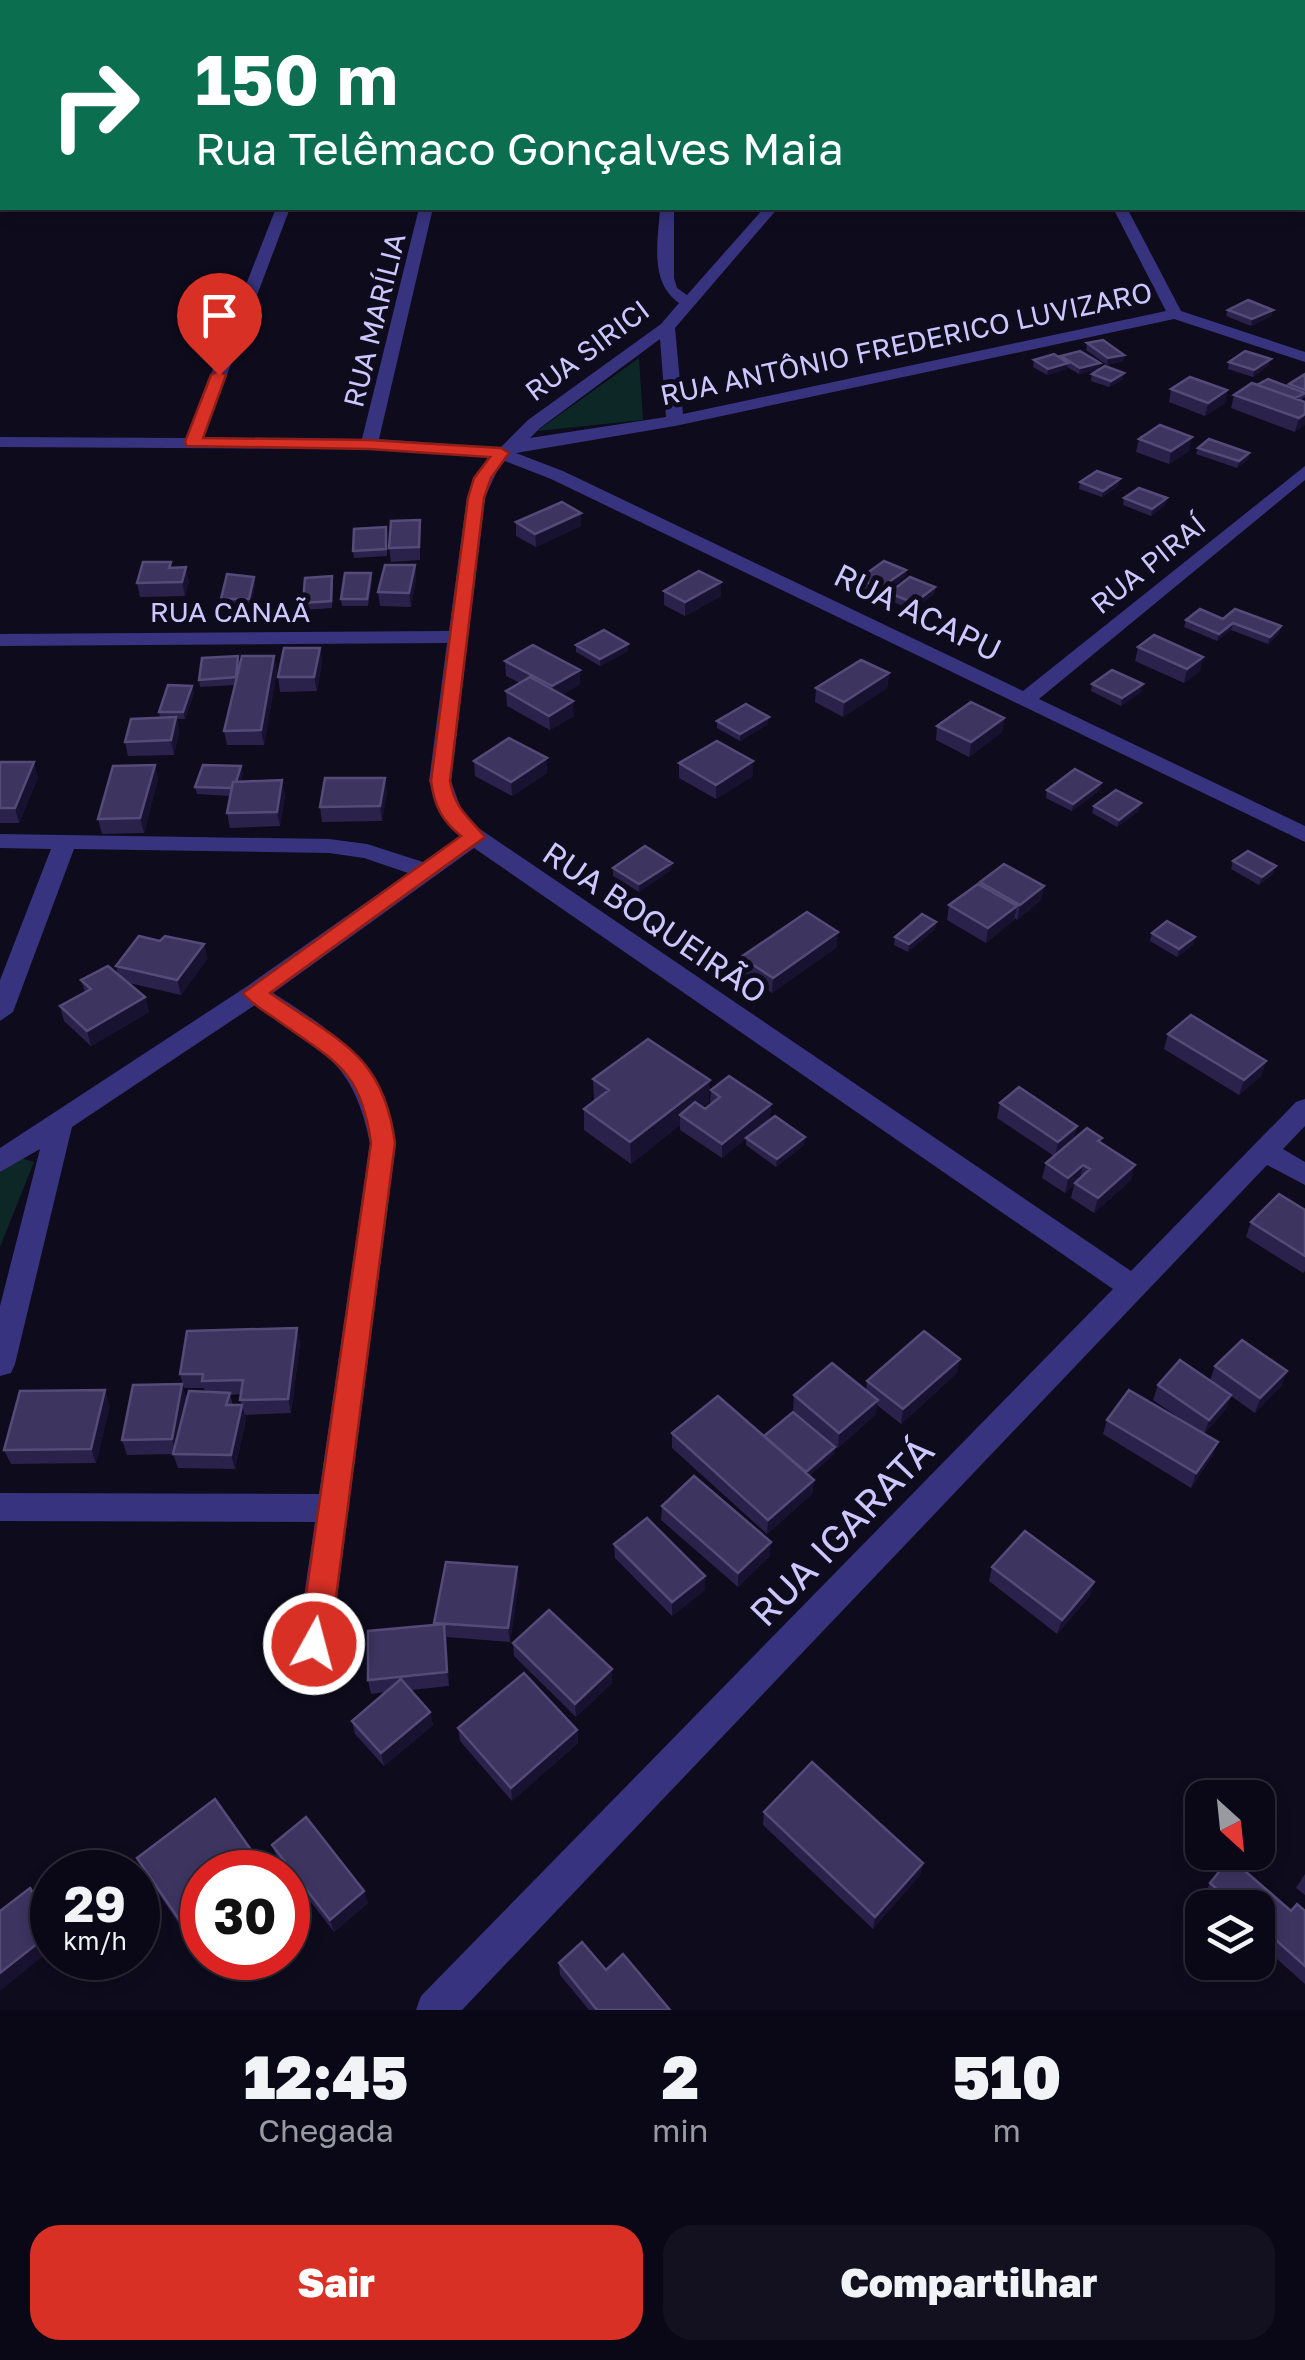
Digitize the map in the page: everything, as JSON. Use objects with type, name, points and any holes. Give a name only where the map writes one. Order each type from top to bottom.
[{"type":"street","points":[[193,442],[281,210]]},
{"type":"street","name":"RUA MARÍLIA","points":[[369,444],[426,210]]},
{"type":"street","points":[[667,210],[666,278],[670,290],[688,303]]},
{"type":"street","name":"RUA SIRICI","points":[[507,449],[534,424],[667,327],[769,210]]},
{"type":"street","points":[[1121,210],[1176,314]]},
{"type":"street","name":"RUA ANTÔNIO FREDERICO LUVIZARO","points":[[507,449],[675,421],[1176,314],[1305,357]]},
{"type":"street","points":[[667,327],[675,421]]},
{"type":"street","points":[[0,442],[369,444],[507,449]]},
{"type":"street","name":"RUA BOQUEIRÃO","points":[[507,449],[482,478],[476,498],[440,781],[454,820],[1135,1289]]},
{"type":"street","name":"RUA ACAPU","points":[[507,449],[1305,835]]},
{"type":"street","name":"RUA PIRAÍ","points":[[1026,699],[1305,471]]},
{"type":"street","name":"RUA CANAÃ","points":[[0,640],[460,638]]},
{"type":"street","points":[[0,1162],[255,993],[474,837]]},
{"type":"street","points":[[0,841],[329,846],[396,859],[426,871]]},
{"type":"street","points":[[0,1012],[65,842]]},
{"type":"street","points":[[255,993],[349,1060],[368,1083],[378,1110],[383,1143],[314,1644]]},
{"type":"street","name":"RUA IGARATÁ","points":[[435,2010],[1305,1110]]},
{"type":"street","points":[[0,1364],[60,1123]]},
{"type":"street","points":[[1266,1151],[1305,1175]]},
{"type":"street","points":[[0,1506],[332,1508]]},
{"type":"green space","points":[[639,358],[643,420],[537,431]]},
{"type":"green space","points":[[14,1156],[34,1162],[0,1247],[0,1164]]},
{"type":"building","points":[[1248,300],[1273,310],[1252,319],[1228,310]]},
{"type":"building","points":[[1103,340],[1124,355],[1108,358],[1087,343]]},
{"type":"building","points":[[1080,351],[1100,363],[1080,368],[1061,356]]},
{"type":"building","points":[[1245,351],[1271,359],[1254,370],[1229,362]]},
{"type":"building","points":[[1054,354],[1068,363],[1048,369],[1034,360]]},
{"type":"building","points":[[1105,366],[1124,373],[1111,381],[1092,374]]},
{"type":"building","points":[[1305,374],[1305,390],[1289,384]]},
{"type":"building","points":[[1190,377],[1227,390],[1208,403],[1171,389]]},
{"type":"building","points":[[1268,379],[1305,393],[1295,398],[1257,385]]},
{"type":"building","points":[[1252,383],[1305,402],[1305,414],[1299,418],[1234,395]]},
{"type":"building","points":[[1160,425],[1192,437],[1171,451],[1139,439]]},
{"type":"building","points":[[1209,439],[1249,453],[1239,461],[1198,448]]},
{"type":"building","points":[[1097,471],[1120,479],[1103,491],[1080,482]]},
{"type":"building","points":[[1139,488],[1167,498],[1152,509],[1124,498]]},
{"type":"building","points":[[562,502],[581,513],[535,534],[516,522]]},
{"type":"building","points":[[420,520],[419,547],[389,548],[391,521]]},
{"type":"building","points":[[386,527],[386,549],[353,551],[354,529]]},
{"type":"building","points":[[884,561],[906,570],[880,588],[859,579]]},
{"type":"building","points":[[143,562],[171,562],[169,568],[186,567],[182,582],[137,583]]},
{"type":"building","points":[[385,565],[415,565],[409,593],[378,592]]},
{"type":"building","points":[[699,571],[721,582],[685,602],[664,591]]},
{"type":"building","points":[[345,573],[371,573],[367,599],[341,599]]},
{"type":"building","points":[[227,574],[254,577],[249,599],[221,599]]},
{"type":"building","points":[[332,576],[331,601],[303,603],[305,578]]},
{"type":"building","points":[[910,577],[935,587],[914,603],[889,593]]},
{"type":"building","points":[[1200,609],[1223,619],[1235,609],[1281,626],[1270,637],[1233,623],[1219,634],[1186,620]]},
{"type":"building","points":[[604,630],[628,644],[600,659],[576,645]]},
{"type":"building","points":[[1154,635],[1203,657],[1187,669],[1138,647]]},
{"type":"building","points":[[533,645],[580,670],[552,686],[505,661]]},
{"type":"building","points":[[284,648],[320,648],[314,677],[278,677]]},
{"type":"building","points":[[238,656],[236,677],[199,680],[202,658]]},
{"type":"building","points":[[242,656],[274,656],[261,730],[224,731]]},
{"type":"building","points":[[861,660],[889,673],[844,702],[816,688]]},
{"type":"building","points":[[1112,670],[1143,684],[1122,698],[1092,684]]},
{"type":"building","points":[[530,677],[573,701],[549,716],[506,691]]},
{"type":"building","points":[[168,685],[192,686],[183,712],[159,712]]},
{"type":"building","points":[[971,702],[1004,718],[971,742],[937,726]]},
{"type":"building","points":[[746,704],[769,717],[740,734],[717,721]]},
{"type":"building","points":[[176,717],[171,740],[125,742],[131,719]]},
{"type":"building","points":[[509,738],[547,758],[511,782],[474,761]]},
{"type":"building","points":[[717,741],[753,761],[716,785],[679,763]]},
{"type":"building","points":[[0,762],[34,762],[15,808],[0,808]]},
{"type":"building","points":[[155,765],[140,818],[98,819],[113,766]]},
{"type":"building","points":[[203,765],[241,766],[232,788],[195,787]]},
{"type":"building","points":[[1075,769],[1101,783],[1073,804],[1047,790]]},
{"type":"building","points":[[325,778],[385,778],[380,806],[320,807]]},
{"type":"building","points":[[282,780],[277,812],[227,813],[233,782]]},
{"type":"building","points":[[1116,790],[1141,803],[1119,820],[1094,806]]},
{"type":"building","points":[[645,846],[672,863],[639,884],[613,868]]},
{"type":"building","points":[[1248,851],[1276,866],[1262,877],[1233,861]]},
{"type":"building","points":[[1004,864],[1044,886],[1020,905],[980,882]]},
{"type":"building","points":[[978,884],[1017,906],[988,928],[949,905]]},
{"type":"building","points":[[807,912],[838,932],[773,978],[741,957]]},
{"type":"building","points":[[922,914],[936,922],[909,944],[895,937]]},
{"type":"building","points":[[1167,921],[1195,937],[1179,949],[1152,933]]},
{"type":"building","points":[[139,936],[160,941],[165,936],[204,944],[177,980],[116,966]]},
{"type":"building","points":[[108,966],[145,997],[87,1031],[60,1006],[91,989],[81,980]]},
{"type":"building","points":[[1191,1015],[1266,1061],[1244,1080],[1168,1034]]},
{"type":"building","points":[[648,1039],[710,1080],[630,1142],[584,1109],[609,1090],[593,1079]]},
{"type":"building","points":[[729,1076],[771,1104],[722,1144],[680,1115],[695,1102],[705,1109],[720,1097],[711,1090]]},
{"type":"building","points":[[1019,1087],[1077,1126],[1058,1142],[1000,1103]]},
{"type":"building","points":[[775,1116],[805,1137],[777,1159],[746,1138]]},
{"type":"building","points":[[1087,1128],[1102,1138],[1098,1141],[1135,1165],[1098,1198],[1075,1183],[1090,1169],[1083,1165],[1068,1178],[1046,1163]]},
{"type":"building","points":[[1279,1194],[1305,1210],[1305,1256],[1251,1222]]},
{"type":"building","points":[[297,1328],[288,1399],[240,1400],[243,1380],[202,1381],[203,1374],[180,1374],[187,1331]]},
{"type":"building","points":[[924,1331],[960,1359],[903,1409],[867,1381]]},
{"type":"building","points":[[1242,1340],[1287,1371],[1260,1398],[1215,1366]]},
{"type":"building","points":[[1180,1360],[1231,1395],[1209,1420],[1158,1385]]},
{"type":"building","points":[[832,1363],[878,1400],[839,1433],[794,1395]]},
{"type":"building","points":[[182,1384],[172,1439],[122,1440],[133,1385]]},
{"type":"building","points":[[105,1390],[91,1449],[4,1450],[20,1391]]},
{"type":"building","points":[[1129,1390],[1218,1442],[1196,1473],[1107,1420]]},
{"type":"building","points":[[189,1391],[230,1393],[226,1405],[242,1405],[231,1455],[173,1454]]},
{"type":"building","points":[[718,1396],[814,1480],[768,1520],[672,1433]]},
{"type":"building","points":[[793,1412],[835,1447],[806,1472],[764,1436]]},
{"type":"building","points":[[694,1476],[771,1542],[738,1573],[662,1506]]},
{"type":"building","points":[[647,1518],[705,1576],[672,1602],[614,1544]]},
{"type":"building","points":[[1025,1531],[1094,1582],[1062,1620],[992,1567]]},
{"type":"building","points":[[446,1562],[517,1567],[508,1628],[434,1623]]},
{"type":"building","points":[[549,1610],[612,1669],[575,1704],[513,1643]]},
{"type":"building","points":[[444,1624],[447,1672],[368,1680],[368,1631]]},
{"type":"building","points":[[524,1673],[577,1730],[511,1788],[458,1728]]},
{"type":"building","points":[[401,1679],[430,1712],[381,1753],[352,1721]]},
{"type":"building","points":[[812,1762],[923,1863],[875,1917],[764,1812]]},
{"type":"building","points":[[215,1799],[251,1850],[180,1850],[180,1921],[160,1892],[160,1850],[148,1850]]},
{"type":"building","points":[[306,1817],[364,1891],[330,1920],[310,1894],[310,1850],[276,1850],[272,1845]]},
{"type":"building","points":[[1220,1870],[1244,1870],[1267,1890],[1218,1890],[1210,1883]]},
{"type":"building","points":[[30,1888],[30,1949],[0,1973],[0,1911]]},
{"type":"building","points":[[1275,1897],[1291,1911],[1297,1904],[1305,1911],[1305,1966],[1275,1939]]},
{"type":"building","points":[[582,1942],[606,1970],[623,1954],[670,2010],[597,2010],[559,1963]]},
{"type":"route","points":[[219,375],[193,442],[369,444],[501,453],[482,478],[476,498],[440,781],[454,820],[474,837],[255,993],[349,1060],[368,1083],[378,1110],[383,1143],[314,1644]]}]
